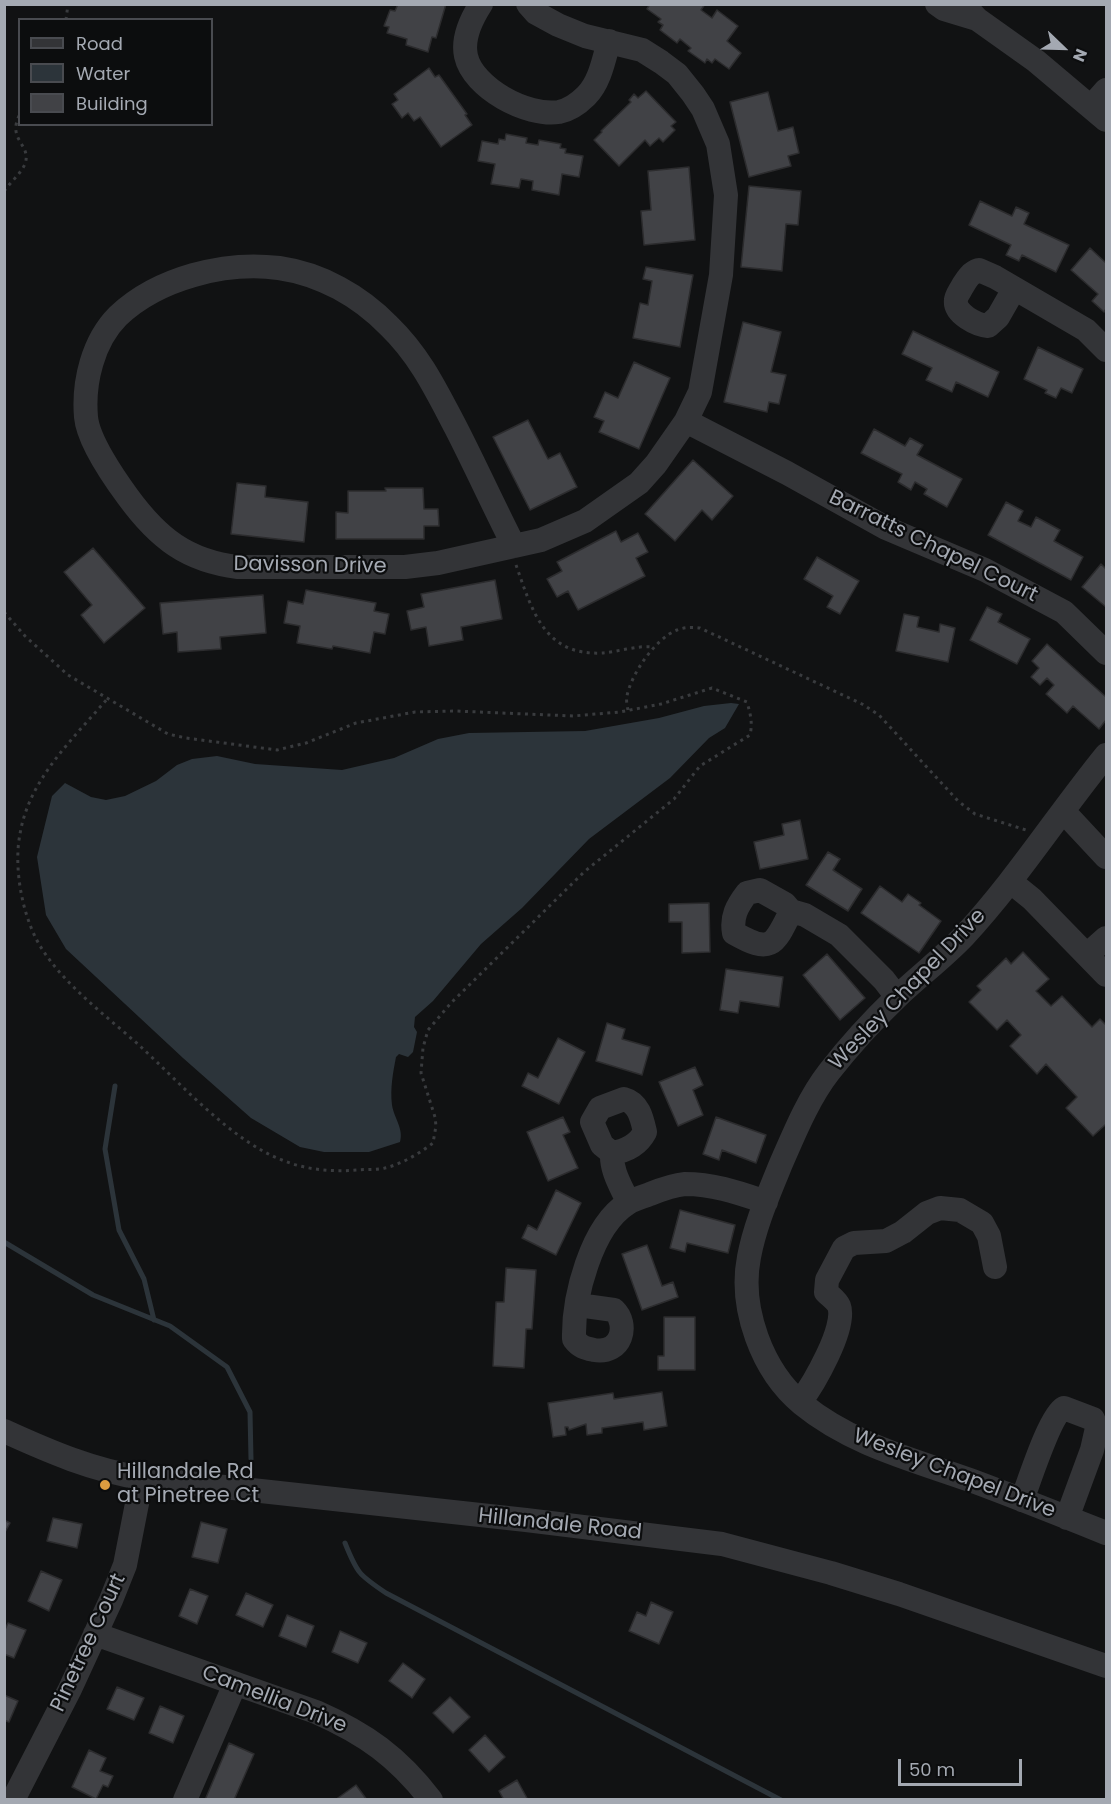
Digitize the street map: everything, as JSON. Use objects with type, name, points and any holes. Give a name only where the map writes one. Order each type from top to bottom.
[{"type":"street","points":[[481,4],[472,18],[466,41],[466,56],[482,83],[496,95],[519,105],[558,112],[576,104],[588,94],[596,81],[609,41]]},
{"type":"street","name":"Davisson Drive","points":[[514,546],[426,370],[391,327],[365,303],[341,288],[281,268],[228,267],[184,277],[140,299],[117,317],[102,337],[92,360],[87,381],[86,418],[100,454],[145,520],[164,538],[185,552],[220,565],[362,568],[405,567],[438,563],[514,546],[558,534],[585,520],[639,483],[657,464],[686,421],[700,392],[721,275],[726,195],[718,144],[703,108],[676,74],[642,50],[585,36],[536,13],[528,4]]},
{"type":"street","points":[[936,4],[944,9],[970,12],[1036,62],[1101,106]]},
{"type":"street","points":[[1014,289],[1086,330],[1107,350]]},
{"type":"street","name":"Barratts Chapel Court","points":[[686,421],[886,528],[985,570],[1064,612],[1107,654]]},
{"type":"street","name":"Wesley Chapel Drive","points":[[1107,755],[1064,812],[1039,840],[1011,882],[943,957],[897,997],[865,1030],[828,1074],[793,1136],[766,1202],[749,1259],[747,1291],[753,1323],[762,1350],[777,1376],[800,1402],[831,1425],[881,1450],[970,1480],[1107,1533]]},
{"type":"street","points":[[1064,812],[1107,857]]},
{"type":"street","points":[[1011,882],[1032,898],[1107,975]]},
{"type":"street","points":[[791,911],[805,915],[839,935],[884,980],[897,997]]},
{"type":"street","points":[[1088,954],[1107,938]]},
{"type":"street","points":[[612,1153],[611,1163],[628,1202]]},
{"type":"street","points":[[578,1305],[580,1288],[591,1253],[602,1231],[628,1202],[658,1190],[683,1184],[711,1186],[766,1202]]},
{"type":"street","points":[[800,1402],[811,1388],[826,1359],[839,1321],[839,1306],[826,1292],[827,1280],[844,1248],[855,1243],[886,1241],[903,1232],[927,1213],[940,1208],[960,1210],[982,1223],[989,1236],[995,1268]]},
{"type":"street","points":[[1022,1500],[1058,1411],[1064,1408],[1093,1419],[1097,1428],[1092,1450],[1067,1518]]},
{"type":"street","name":"Hillandale Road","points":[[4,1431],[82,1465],[142,1478],[722,1544],[899,1594],[1107,1666]]},
{"type":"street","name":"Pinetree Court","points":[[13,1800],[70,1689],[125,1565],[142,1478]]},
{"type":"street","name":"Camellia Drive","points":[[94,1634],[316,1712],[345,1725],[371,1740],[403,1767],[431,1800]]},
{"type":"street","points":[[185,1800],[235,1684]]},
{"type":"path","points":[[4,190],[24,165],[26,159],[25,149],[15,132],[18,118]]},
{"type":"path","points":[[514,546],[516,564],[528,600],[545,632],[556,643],[579,652],[598,653],[653,647]]},
{"type":"path","points":[[4,612],[26,636],[69,675],[108,698],[168,734],[186,738],[277,750],[306,743],[356,723],[415,712],[455,711],[573,716],[661,704],[712,688],[747,702],[752,726],[750,735],[700,766],[674,799],[584,872],[451,1003],[428,1030],[423,1048],[421,1073],[435,1117],[433,1143],[420,1153],[385,1168],[344,1171],[311,1169],[281,1160],[222,1122],[78,990],[43,951],[25,910],[18,868],[19,834],[32,796],[49,767],[108,698]]},
{"type":"path","points":[[628,710],[627,697],[638,671],[653,647],[675,630],[689,627],[700,628],[862,704],[879,715],[958,801],[975,814],[1026,830]]},
{"type":"water","points":[[739,704],[725,728],[709,738],[670,778],[589,839],[522,908],[481,944],[433,1001],[415,1017],[414,1027],[417,1032],[413,1052],[408,1057],[399,1054],[396,1057],[392,1081],[392,1105],[400,1128],[400,1142],[369,1152],[324,1152],[300,1147],[251,1118],[66,949],[46,915],[37,857],[52,796],[65,783],[91,797],[106,800],[125,796],[156,781],[177,765],[192,759],[217,756],[255,764],[342,770],[394,758],[438,739],[469,733],[585,731],[659,718],[704,706]]},
{"type":"building","points":[[398,4],[446,4],[436,38],[432,37],[428,52],[406,45],[407,39],[387,33],[389,27],[384,26],[390,10],[395,11]]},
{"type":"building","points":[[650,4],[705,4],[701,10],[712,18],[717,10],[738,26],[727,41],[741,53],[729,69],[715,59],[712,63],[707,59],[705,63],[688,51],[691,48],[680,39],[677,43],[660,30],[663,25],[658,22],[661,19],[647,9]]},
{"type":"building","points":[[429,68],[435,77],[439,75],[467,114],[465,115],[472,125],[441,147],[420,117],[414,121],[408,113],[402,118],[392,104],[398,100],[394,94]]},
{"type":"building","points":[[646,91],[676,122],[671,126],[675,130],[663,142],[659,138],[650,146],[645,140],[619,166],[594,140],[631,102],[629,100],[634,94],[638,98]]},
{"type":"building","points":[[768,92],[778,131],[793,127],[799,153],[788,156],[791,166],[749,177],[730,102]]},
{"type":"building","points":[[506,134],[527,138],[526,143],[538,145],[539,140],[561,144],[560,148],[566,149],[565,153],[583,156],[579,177],[562,174],[559,195],[532,190],[533,181],[521,179],[519,188],[491,184],[495,164],[478,161],[482,141],[498,144],[499,139],[505,140]]},
{"type":"building","points":[[689,167],[695,240],[644,245],[641,211],[651,210],[648,171]]},
{"type":"building","points":[[749,186],[801,191],[798,225],[786,224],[782,271],[741,267]]},
{"type":"building","points":[[980,201],[1012,216],[1016,207],[1029,213],[1024,224],[1069,245],[1056,272],[1022,255],[1019,261],[1006,255],[1011,245],[969,225]]},
{"type":"building","points":[[1090,248],[1106,263],[1106,309],[1104,312],[1092,301],[1098,294],[1071,270]]},
{"type":"building","points":[[646,267],[693,275],[680,347],[633,338],[640,303],[648,305],[652,281],[643,279]]},
{"type":"building","points":[[743,322],[781,332],[771,372],[786,375],[779,404],[769,402],[767,412],[724,402]]},
{"type":"building","points":[[913,331],[999,372],[988,397],[956,382],[952,392],[926,380],[932,368],[902,354]]},
{"type":"building","points":[[1038,347],[1083,369],[1072,393],[1061,388],[1056,398],[1045,393],[1047,390],[1024,379]]},
{"type":"building","points":[[634,362],[670,378],[639,449],[599,432],[604,421],[594,417],[605,392],[618,398]]},
{"type":"building","points":[[528,420],[548,459],[560,453],[577,487],[530,510],[493,437]]},
{"type":"building","points":[[874,429],[905,446],[910,438],[923,445],[917,455],[962,479],[947,507],[924,494],[927,489],[915,482],[911,490],[898,482],[902,474],[861,453]]},
{"type":"building","points":[[693,460],[733,496],[712,520],[702,510],[675,541],[645,514]]},
{"type":"building","points":[[237,483],[266,486],[265,497],[308,502],[304,542],[231,534]]},
{"type":"building","points":[[385,488],[423,488],[424,509],[438,509],[439,526],[424,526],[424,539],[336,539],[336,512],[348,513],[348,491],[386,491]]},
{"type":"building","points":[[1006,502],[1023,511],[1018,521],[1031,527],[1036,517],[1060,530],[1054,541],[1083,557],[1071,580],[988,535]]},
{"type":"building","points":[[616,531],[621,542],[638,533],[648,552],[636,558],[645,576],[578,610],[568,591],[557,597],[547,579],[562,571],[557,562]]},
{"type":"building","points":[[93,548],[145,608],[104,643],[81,615],[92,605],[64,572]]},
{"type":"building","points":[[817,557],[859,581],[840,614],[827,607],[833,596],[804,579]]},
{"type":"building","points":[[1101,564],[1106,569],[1106,607],[1082,587]]},
{"type":"building","points":[[495,580],[502,619],[461,627],[463,640],[429,646],[426,627],[411,630],[407,611],[424,607],[421,594]]},
{"type":"building","points":[[306,590],[376,603],[374,611],[389,614],[385,634],[374,632],[370,653],[333,646],[332,649],[297,643],[300,626],[284,623],[288,601],[303,604]]},
{"type":"building","points":[[263,595],[266,633],[220,637],[221,649],[178,652],[177,632],[163,634],[160,603]]},
{"type":"building","points":[[987,607],[1002,614],[998,622],[1030,639],[1017,664],[970,640]]},
{"type":"building","points":[[904,614],[919,617],[917,627],[939,632],[940,624],[955,628],[948,662],[896,651]]},
{"type":"building","points":[[1047,644],[1106,697],[1106,720],[1099,729],[1073,706],[1067,713],[1046,694],[1054,685],[1047,678],[1040,685],[1031,677],[1039,668],[1032,661]]},
{"type":"building","points":[[800,820],[808,859],[760,869],[754,842],[784,835],[782,824]]},
{"type":"building","points":[[828,852],[840,859],[833,870],[862,889],[848,911],[806,885]]},
{"type":"building","points":[[880,886],[902,902],[908,894],[941,921],[919,953],[861,913]]},
{"type":"building","points":[[709,903],[710,952],[682,953],[682,922],[669,922],[669,904]]},
{"type":"building","points":[[1023,952],[1049,979],[1036,991],[1051,1006],[1062,996],[1092,1027],[1100,1019],[1106,1025],[1106,1127],[1105,1125],[1093,1136],[1066,1108],[1077,1097],[1046,1064],[1037,1074],[1010,1046],[1021,1035],[1007,1020],[997,1030],[969,1002],[981,990],[977,986],[1006,958],[1011,964]]},
{"type":"building","points":[[827,954],[865,998],[840,1020],[803,975]]},
{"type":"building","points":[[726,969],[783,977],[779,1007],[740,1001],[738,1013],[720,1010]]},
{"type":"building","points":[[607,1023],[625,1029],[622,1039],[650,1047],[642,1075],[596,1061]]},
{"type":"building","points":[[558,1038],[585,1052],[559,1104],[522,1086],[528,1073],[538,1078]]},
{"type":"building","points":[[695,1067],[703,1085],[693,1090],[703,1115],[678,1126],[659,1082]]},
{"type":"building","points":[[563,1117],[570,1132],[563,1135],[578,1168],[548,1181],[527,1132]]},
{"type":"building","points":[[716,1117],[766,1135],[756,1163],[722,1150],[719,1160],[703,1154]]},
{"type":"building","points":[[556,1190],[581,1203],[556,1255],[522,1238],[528,1225],[537,1230]]},
{"type":"building","points":[[680,1210],[735,1225],[728,1253],[687,1243],[685,1252],[670,1248]]},
{"type":"building","points":[[647,1245],[662,1286],[673,1282],[678,1297],[642,1310],[622,1254]]},
{"type":"building","points":[[506,1268],[536,1270],[532,1329],[526,1329],[524,1368],[493,1366],[496,1302],[504,1302]]},
{"type":"building","points":[[664,1317],[695,1317],[695,1370],[658,1370],[658,1356],[664,1356]]},
{"type":"building","points":[[662,1392],[667,1426],[644,1430],[643,1422],[602,1428],[602,1433],[587,1435],[586,1424],[569,1430],[565,1427],[566,1435],[553,1437],[548,1403],[613,1393],[614,1399]]},
{"type":"building","points":[[53,1518],[82,1524],[77,1548],[47,1541]]},
{"type":"building","points":[[4,1520],[10,1523],[4,1534]]},
{"type":"building","points":[[201,1522],[227,1529],[218,1563],[192,1557]]},
{"type":"building","points":[[41,1571],[62,1580],[49,1611],[28,1601]]},
{"type":"building","points":[[190,1589],[208,1596],[197,1624],[179,1616]]},
{"type":"building","points":[[246,1593],[273,1605],[263,1627],[236,1615]]},
{"type":"building","points":[[651,1602],[673,1612],[659,1644],[629,1631],[637,1612],[646,1616]]},
{"type":"building","points":[[287,1615],[314,1626],[306,1647],[279,1636]]},
{"type":"building","points":[[8,1623],[26,1630],[14,1658],[4,1654],[4,1632]]},
{"type":"building","points":[[340,1631],[367,1643],[358,1663],[332,1652]]},
{"type":"building","points":[[403,1663],[425,1679],[412,1698],[389,1681]]},
{"type":"building","points":[[117,1687],[144,1698],[134,1720],[107,1709]]},
{"type":"building","points":[[4,1695],[18,1701],[9,1722],[4,1720]]},
{"type":"building","points":[[450,1697],[470,1717],[453,1733],[433,1713]]},
{"type":"building","points":[[160,1706],[184,1716],[173,1743],[149,1733]]},
{"type":"building","points":[[485,1735],[505,1757],[489,1772],[469,1750]]},
{"type":"building","points":[[229,1743],[254,1754],[234,1800],[205,1800]]},
{"type":"building","points":[[89,1750],[106,1758],[100,1771],[113,1776],[108,1787],[103,1785],[96,1799],[72,1787]]},
{"type":"building","points":[[517,1780],[528,1800],[504,1800],[499,1791]]},
{"type":"building","points":[[356,1785],[367,1800],[335,1800]]},
{"type":"waterway","points":[[115,1086],[105,1149],[119,1230],[144,1279],[154,1320]]},
{"type":"waterway","points":[[4,1242],[93,1295],[170,1326],[227,1367],[250,1412],[251,1459]]},
{"type":"waterway","points":[[345,1543],[360,1573],[386,1593],[781,1800]]},
{"type":"place","name":"Hillandale Rd at Pinetree Ct","points":[[105,1485]]}]
